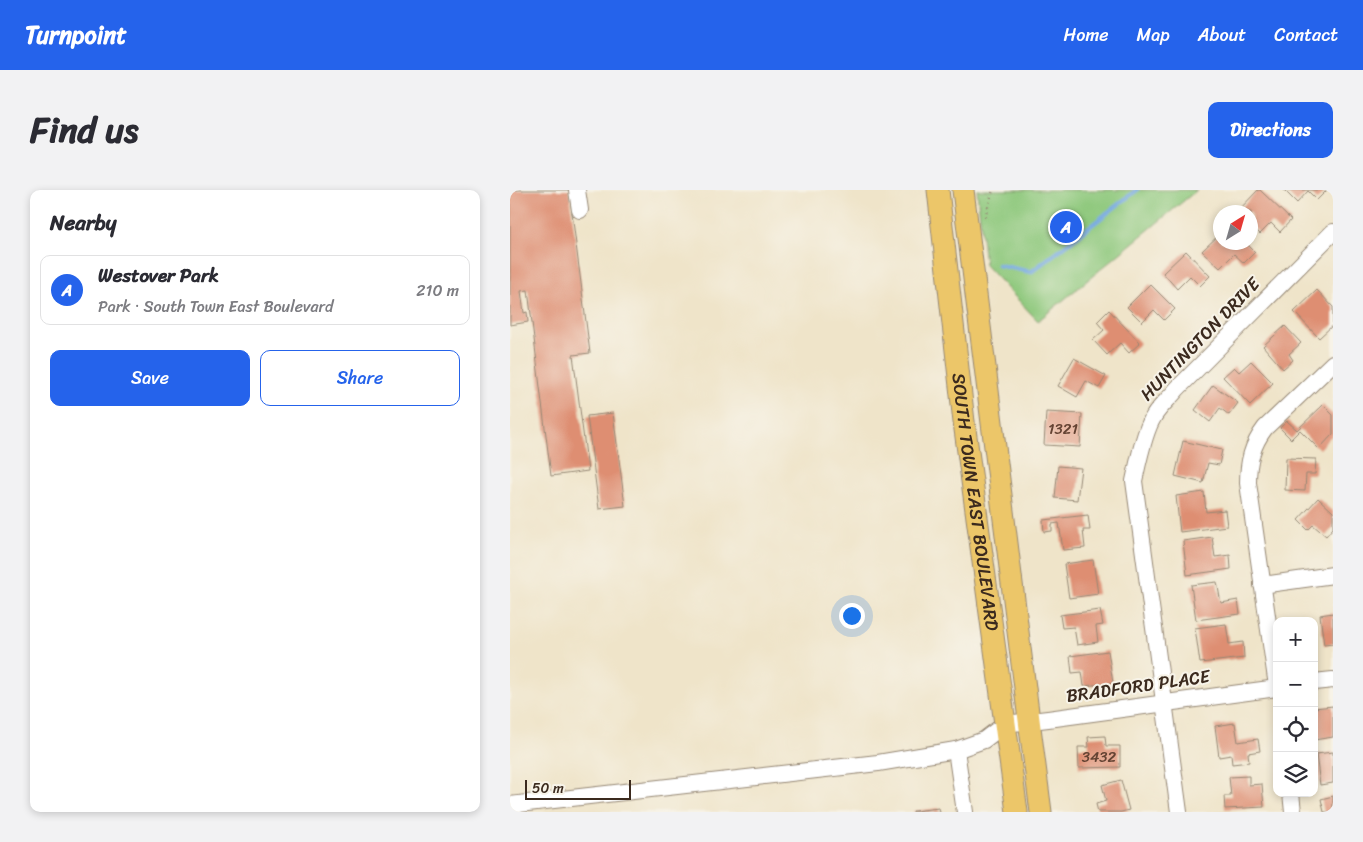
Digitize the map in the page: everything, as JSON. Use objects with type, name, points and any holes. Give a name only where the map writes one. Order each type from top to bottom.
[{"type":"main road","name":"SOUTH TOWN EAST BOULEVARD","points":[[938,190],[964,422],[1017,812]]},
{"type":"main road","name":"SOUTH TOWN EAST BOULEVARD","points":[[963,190],[1041,812]]},
{"type":"street","points":[[577,190],[580,210]]},
{"type":"street","name":"HUNTINGTON DRIVE","points":[[1179,812],[1134,481],[1138,462],[1150,422],[1177,389],[1333,232]]},
{"type":"street","points":[[1273,662],[1248,483],[1248,468],[1252,451],[1265,428],[1333,363]]},
{"type":"street","points":[[1262,585],[1333,575]]},
{"type":"street","points":[[1318,682],[1333,680]]},
{"type":"street","name":"BRADFORD PLACE","points":[[1005,724],[1273,688]]},
{"type":"street","points":[[510,805],[878,764],[956,750],[984,740],[1005,724]]},
{"type":"street","points":[[956,750],[965,812]]},
{"type":"street","points":[[1291,797],[1293,812]]},
{"type":"green space","points":[[977,190],[1197,190],[1038,321],[985,265]]},
{"type":"building","points":[[510,190],[569,190],[590,353],[573,355],[588,471],[551,476],[528,290],[521,291],[524,313],[527,312],[528,322],[510,325]]},
{"type":"building","points":[[1260,190],[1291,220],[1280,232],[1271,223],[1260,234],[1258,232],[1258,205],[1244,205]]},
{"type":"building","points":[[1284,190],[1327,190],[1317,200],[1308,191],[1297,203]]},
{"type":"building","points":[[1213,241],[1213,250],[1253,250],[1255,252],[1244,263],[1234,254],[1220,268],[1202,251]]},
{"type":"building","points":[[1186,251],[1210,276],[1200,286],[1190,276],[1177,289],[1163,273]]},
{"type":"building","points":[[1150,284],[1175,309],[1164,320],[1154,310],[1142,322],[1127,307]]},
{"type":"building","points":[[1317,290],[1333,307],[1333,325],[1319,338],[1294,312]]},
{"type":"building","points":[[1109,310],[1140,343],[1129,353],[1120,343],[1107,355],[1093,340],[1104,330],[1097,322]]},
{"type":"building","points":[[1285,326],[1301,343],[1289,354],[1293,360],[1283,369],[1263,346]]},
{"type":"building","points":[[1074,358],[1106,376],[1099,388],[1086,381],[1077,397],[1058,386]]},
{"type":"building","points":[[1251,361],[1273,383],[1250,405],[1223,377],[1234,367],[1239,372]]},
{"type":"building","points":[[1213,385],[1238,403],[1229,415],[1220,408],[1210,422],[1195,410]]},
{"type":"building","points":[[1323,405],[1333,415],[1333,434],[1319,449],[1300,430],[1291,439],[1280,428],[1287,421],[1297,430]]},
{"type":"building","points":[[1046,412],[1082,414],[1080,447],[1044,445]]},
{"type":"building","points":[[613,413],[625,506],[599,509],[587,416]]},
{"type":"building","points":[[1183,441],[1222,450],[1219,465],[1208,463],[1203,483],[1175,476]]},
{"type":"building","points":[[1286,458],[1316,459],[1315,474],[1306,474],[1305,491],[1285,490]]},
{"type":"building","points":[[1058,466],[1081,468],[1077,500],[1055,498]]},
{"type":"building","points":[[1204,492],[1206,512],[1225,510],[1227,526],[1180,532],[1176,496]]},
{"type":"building","points":[[1318,498],[1333,512],[1333,528],[1326,536],[1313,525],[1308,530],[1298,520]]},
{"type":"building","points":[[1088,515],[1090,530],[1083,530],[1085,548],[1063,550],[1059,523],[1052,524],[1052,531],[1044,532],[1043,520]]},
{"type":"building","points":[[1212,537],[1215,557],[1230,555],[1231,569],[1187,575],[1183,541]]},
{"type":"building","points":[[1093,560],[1098,594],[1069,598],[1064,564]]},
{"type":"building","points":[[1217,582],[1221,603],[1238,600],[1240,614],[1196,620],[1191,585]]},
{"type":"building","points":[[1100,610],[1103,625],[1096,626],[1098,642],[1077,645],[1074,627],[1062,628],[1060,615]]},
{"type":"building","points":[[1333,613],[1333,644],[1324,645],[1320,615]]},
{"type":"building","points":[[1226,624],[1229,644],[1243,642],[1244,658],[1200,663],[1195,628]]},
{"type":"building","points":[[1108,651],[1113,683],[1084,686],[1082,672],[1072,673],[1070,656]]},
{"type":"building","points":[[1333,706],[1333,737],[1318,739],[1318,708]]},
{"type":"building","points":[[1235,723],[1238,742],[1258,739],[1260,751],[1248,753],[1249,762],[1232,764],[1231,755],[1219,757],[1215,726]]},
{"type":"building","points":[[1105,736],[1106,746],[1120,746],[1120,767],[1079,768],[1078,747],[1089,747],[1088,737]]},
{"type":"building","points":[[1333,752],[1333,783],[1320,785],[1318,754]]},
{"type":"building","points":[[1249,776],[1249,785],[1262,784],[1264,807],[1225,809],[1224,796],[1231,796],[1229,777]]},
{"type":"building","points":[[1121,780],[1129,810],[1098,812],[1096,804],[1106,801],[1102,785]]},
{"type":"building","points":[[1333,796],[1333,812],[1324,812],[1321,799]]},
{"type":"building","points":[[939,808],[940,812],[913,812],[913,811]]},
{"type":"waterway","points":[[998,265],[1031,272],[1137,190]]},
{"type":"place","name":"Westover Park","points":[[1066,227]]}]
